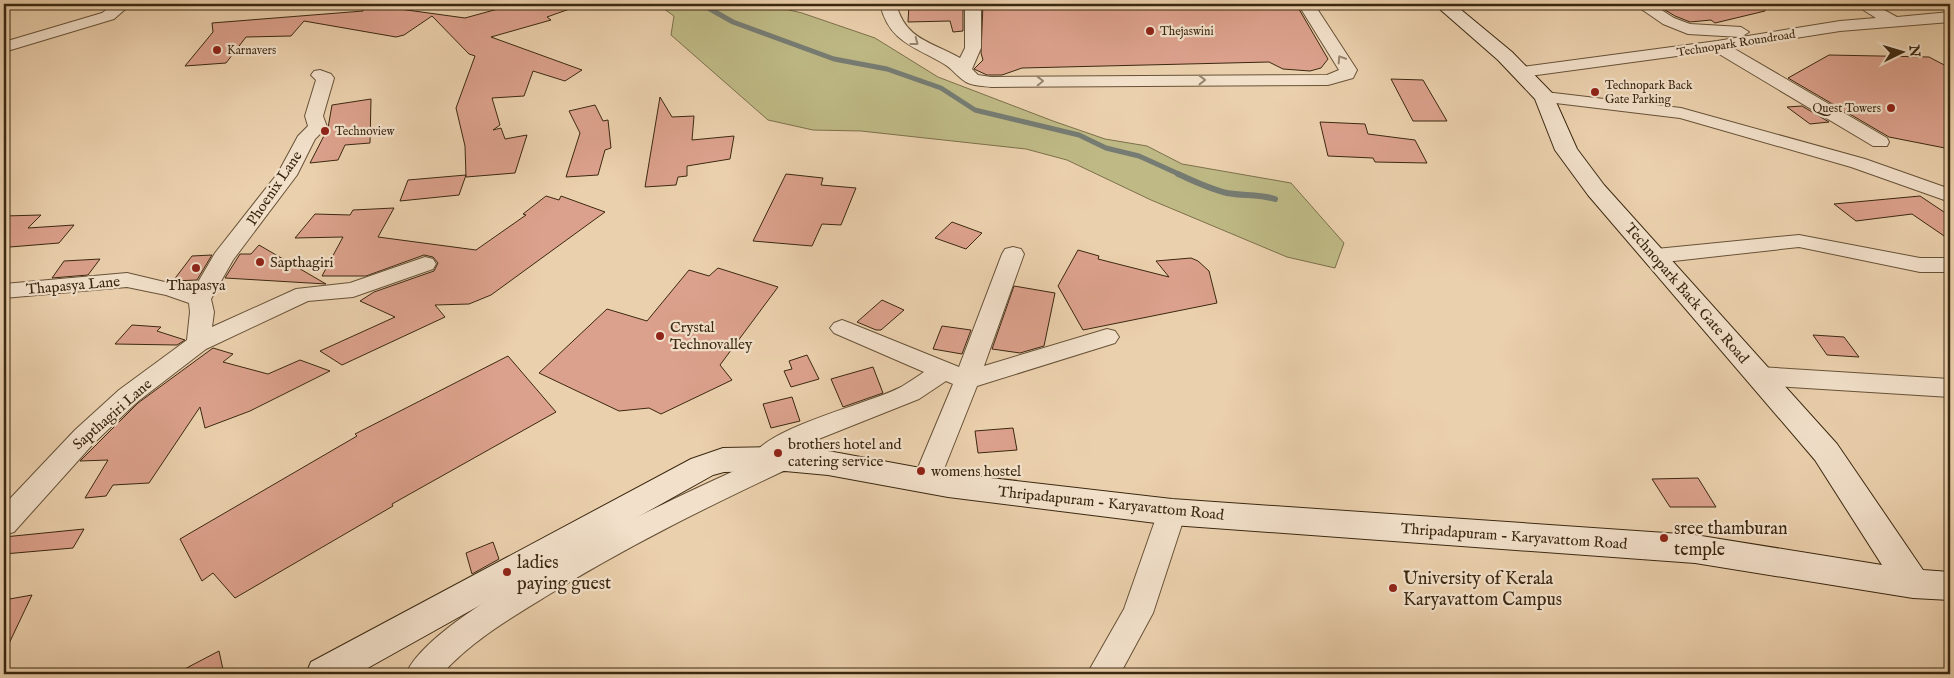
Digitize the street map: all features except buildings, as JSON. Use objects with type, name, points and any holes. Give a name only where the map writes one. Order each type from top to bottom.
[{"type":"main road","name":"Technopark Back Gate Road","points":[[1447,8],[1486,39],[1522,72],[1545,97],[1566,150],[1596,190],[1656,256],[1826,452],[1913,584]]},
{"type":"main road","name":"Thripadapuram - Karyavattom Road","points":[[324,674],[702,467],[723,460],[774,459],[828,463],[926,482],[1172,512],[1695,549],[1913,584],[1950,586]]},
{"type":"street","points":[[4,47],[108,16],[123,4]]},
{"type":"street","points":[[888,4],[889,16],[915,44],[963,70],[973,79],[991,82],[1328,80],[1347,74],[1348,70],[1306,4]]},
{"type":"street","points":[[963,70],[973,48],[973,4]]},
{"type":"street","points":[[1642,4],[1672,23],[1681,26],[1720,32],[1744,32],[1758,40]]},
{"type":"street","points":[[1862,4],[1893,21]]},
{"type":"street","name":"Technopark Roundroad","points":[[1522,72],[1717,46],[1811,30],[1950,17]]},
{"type":"street","points":[[1717,46],[1880,142]]},
{"type":"street","name":"Phoenix Lane","points":[[200,299],[223,258],[286,175],[307,136],[318,127],[314,116],[325,78],[320,75]]},
{"type":"street","points":[[1545,97],[1681,113],[1858,163],[1950,196]]},
{"type":"street","points":[[1656,256],[1799,242],[1920,265],[1950,265]]},
{"type":"street","points":[[926,482],[967,380],[1013,254]]},
{"type":"street","name":"Sapthagiri Lane","points":[[4,524],[84,437],[128,396],[198,343],[304,294],[353,290],[425,264]]},
{"type":"street","name":"Thapasya Lane","points":[[4,291],[127,280],[171,289],[200,299]]},
{"type":"street","points":[[198,343],[202,312],[200,299]]},
{"type":"street","points":[[842,328],[967,380],[1108,337]]},
{"type":"street","points":[[422,674],[436,656],[461,636],[547,580],[774,459],[797,437],[910,393],[944,370]]},
{"type":"street","points":[[1759,376],[1950,388]]},
{"type":"street","points":[[1103,674],[1138,613],[1172,512]]},
{"type":"shaded area","points":[[657,4],[764,4],[802,13],[875,38],[938,77],[1053,121],[1105,139],[1147,146],[1182,164],[1291,183],[1344,243],[1335,268],[1287,257],[1151,200],[1067,160],[1026,149],[861,131],[813,130],[768,120],[671,35],[674,16]]},
{"type":"waterway","points":[[701,4],[733,22],[834,59],[887,69],[941,88],[975,110],[1079,135],[1106,148],[1139,156],[1181,175]]},
{"type":"waterway","points":[[1178,174],[1227,193],[1275,199]]},
{"type":"place","name":"Thejaswini","points":[[1150,31]]},
{"type":"place","name":"Karnavers","points":[[217,50]]},
{"type":"place","name":"Technopark Back Gate Parking","points":[[1595,92]]},
{"type":"place","name":"Quest Towers","points":[[1891,108]]},
{"type":"place","name":"Technoview","points":[[325,131]]},
{"type":"place","name":"Sapthagiri","points":[[260,262]]},
{"type":"place","name":"Thapasya","points":[[196,268]]},
{"type":"place","name":"Crystal Technovalley","points":[[660,336]]},
{"type":"place","name":"brothers hotel and catering service","points":[[778,453]]},
{"type":"place","name":"womens hostel","points":[[921,471]]},
{"type":"place","name":"sree thamburan temple","points":[[1664,538]]},
{"type":"place","name":"ladies paying guest","points":[[507,572]]},
{"type":"place","name":"University of Kerala Karyavattom Campus","points":[[1393,588]]}]
